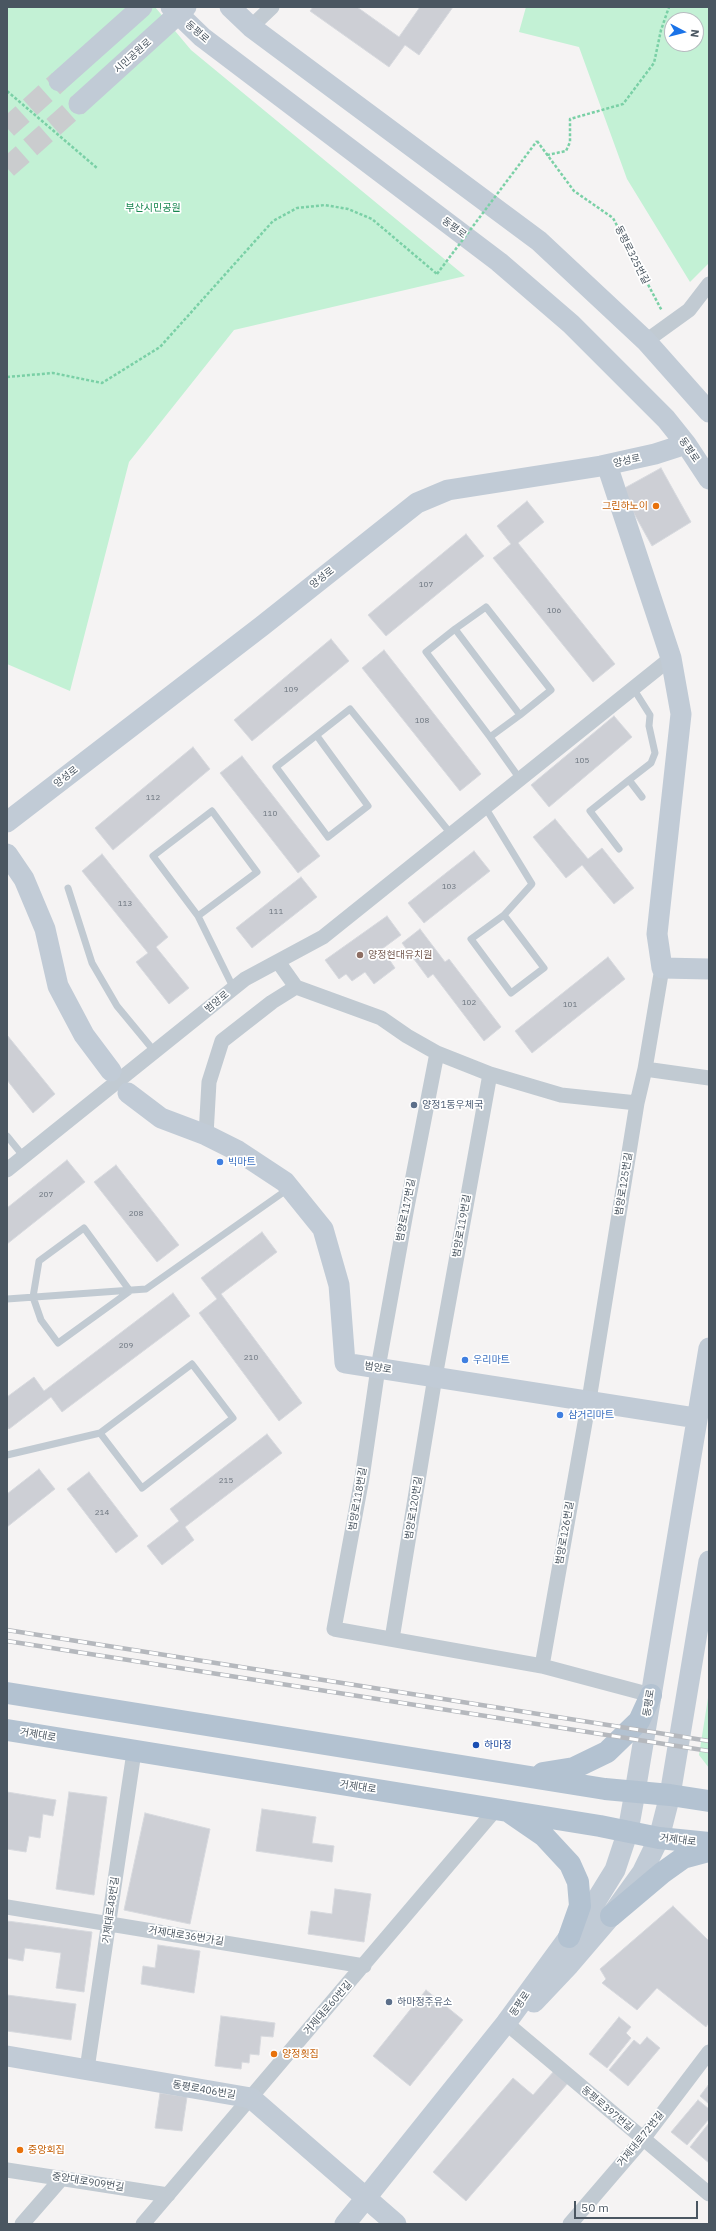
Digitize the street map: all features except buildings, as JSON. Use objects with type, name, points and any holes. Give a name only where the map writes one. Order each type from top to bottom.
[{"type":"main road","points":[[59,81],[142,7]]},
{"type":"main road","points":[[230,7],[251,27],[539,241],[646,341],[709,412]]},
{"type":"main road","name":"시민공원로","points":[[79,104],[178,10]]},
{"type":"main road","name":"동평로","points":[[178,10],[202,37],[499,262],[571,324],[666,419],[686,444],[709,479]]},
{"type":"main road","name":"양성로","points":[[7,822],[262,626],[417,503],[448,490],[607,465],[654,454],[686,444]]},
{"type":"main road","points":[[607,465],[671,658],[681,714],[657,934],[662,968],[709,969]]},
{"type":"main road","points":[[7,854],[24,879],[45,929],[58,986],[84,1035],[111,1071]]},
{"type":"main road","name":"범양로","points":[[128,1093],[161,1118],[206,1135],[238,1151],[285,1182],[323,1229],[339,1286],[345,1363],[589,1400],[696,1418]]},
{"type":"main road","name":"동평로","points":[[344,2224],[506,2023],[569,1937],[586,1917],[606,1887],[615,1870],[628,1831],[696,1418],[709,1348]]},
{"type":"main road","name":"동평로","points":[[506,2023],[535,2001],[569,1965],[611,1916],[642,1873],[659,1838],[670,1795],[709,1561]]},
{"type":"main road","points":[[7,1693],[525,1776],[709,1801]]},
{"type":"main road","points":[[525,1776],[574,1768],[607,1752],[639,1721],[650,1695]]},
{"type":"main road","name":"거제대로","points":[[7,1730],[134,1752],[502,1810],[628,1831],[659,1838],[709,1843]]},
{"type":"main road","points":[[502,1810],[544,1836],[570,1864],[578,1882],[580,1906],[569,1937]]},
{"type":"main road","points":[[611,1916],[662,1872],[683,1858],[709,1852]]},
{"type":"main road","name":"동평로406번길","points":[[7,2056],[251,2098]]},
{"type":"main road","points":[[251,2098],[396,2224]]},
{"type":"street","points":[[251,27],[272,7]]},
{"type":"street","points":[[646,341],[669,326],[689,310],[709,284]]},
{"type":"street","name":"범양로","points":[[7,1170],[156,1053],[245,979],[279,963],[323,938],[671,658]]},
{"type":"street","points":[[279,963],[296,987],[381,1018],[407,1036],[437,1053],[490,1074],[561,1095],[637,1103]]},
{"type":"street","name":"범양로125번길","points":[[589,1400],[637,1103],[645,1069],[662,968]]},
{"type":"street","points":[[206,1135],[209,1082],[222,1041],[272,1002],[296,987]]},
{"type":"street","name":"범양로117번길","points":[[378,1368],[406,1207],[437,1053]]},
{"type":"street","points":[[645,1069],[709,1078]]},
{"type":"street","name":"범양로119번길","points":[[435,1377],[490,1074]]},
{"type":"street","name":"범양로118번길","points":[[378,1368],[362,1478],[334,1628],[392,1639]]},
{"type":"street","name":"범양로120번길","points":[[392,1639],[435,1377]]},
{"type":"street","name":"범양로126번길","points":[[542,1666],[589,1400]]},
{"type":"street","points":[[392,1639],[542,1666],[650,1695]]},
{"type":"street","name":"거제대로48번길","points":[[87,2069],[134,1752]]},
{"type":"street","name":"거제대로60번길","points":[[143,2224],[364,1966],[502,1810]]},
{"type":"street","name":"거제대로36번가길","points":[[7,1907],[364,1966]]},
{"type":"street","name":"동평로397번길","points":[[506,2023],[709,2194]]},
{"type":"street","name":"거제대로72번길","points":[[570,2224],[643,2139],[709,2052]]},
{"type":"street","name":"중앙대로909번길","points":[[7,2170],[168,2195]]},
{"type":"street","points":[[22,2224],[62,2178]]},
{"type":"lane","points":[[490,737],[551,690],[486,607],[426,652],[520,779]]},
{"type":"lane","points":[[455,629],[520,715]]},
{"type":"lane","points":[[619,849],[590,811],[651,763],[655,753],[649,726],[650,715],[633,688]]},
{"type":"lane","points":[[317,736],[368,806],[328,836],[276,767],[350,709],[451,834]]},
{"type":"lane","points":[[629,780],[642,797]]},
{"type":"lane","points":[[485,807],[532,884],[504,914],[471,939],[512,993],[544,968],[504,914]]},
{"type":"lane","points":[[198,916],[257,872],[212,811],[153,856],[198,916],[234,988]]},
{"type":"lane","points":[[68,888],[92,963],[117,1006],[156,1053]]},
{"type":"lane","points":[[7,1136],[24,1157]]},
{"type":"lane","points":[[7,1299],[146,1289],[290,1188]]},
{"type":"lane","points":[[84,1228],[130,1291],[58,1344],[40,1320],[33,1297],[39,1260],[84,1228]]},
{"type":"lane","points":[[7,1455],[100,1433],[192,1364],[233,1418],[142,1488],[100,1433]]},
{"type":"path","points":[[547,155],[566,151],[570,142],[570,119],[623,104],[654,63],[661,30],[670,7]]},
{"type":"path","points":[[7,91],[97,168]]},
{"type":"path","name":"동평로325번길","points":[[7,377],[53,373],[102,383],[160,348],[273,221],[297,208],[332,207],[348,209],[372,219],[437,274],[537,141],[574,191],[613,218],[669,326]]},
{"type":"green space","name":"부산시민공원","points":[[7,7],[155,7],[191,50],[465,276],[234,330],[129,462],[70,691],[7,664]]},
{"type":"green space","points":[[526,7],[709,7],[709,263],[690,282],[627,179],[579,47],[519,32]]},
{"type":"green space","points":[[709,1698],[709,1768],[699,1755]]},
{"type":"tunnel","points":[[7,128],[59,81]]},
{"type":"tunnel","points":[[7,168],[79,104]]},
{"type":"railway","points":[[7,1630],[709,1741]]},
{"type":"railway","points":[[7,1641],[709,1751]]},
{"type":"place","name":"그린하노이","points":[[656,506]]},
{"type":"place","name":"양정현대유치원","points":[[360,955]]},
{"type":"place","name":"양정1동우체국","points":[[414,1105]]},
{"type":"place","name":"빅마트","points":[[220,1162]]},
{"type":"place","name":"우리마트","points":[[465,1360]]},
{"type":"place","name":"삼거리마트","points":[[560,1415]]},
{"type":"place","name":"하마정","points":[[476,1745]]},
{"type":"place","name":"하마정주유소","points":[[389,2002]]},
{"type":"place","name":"양정횟집","points":[[274,2054]]},
{"type":"place","name":"중앙회집","points":[[20,2150]]}]
